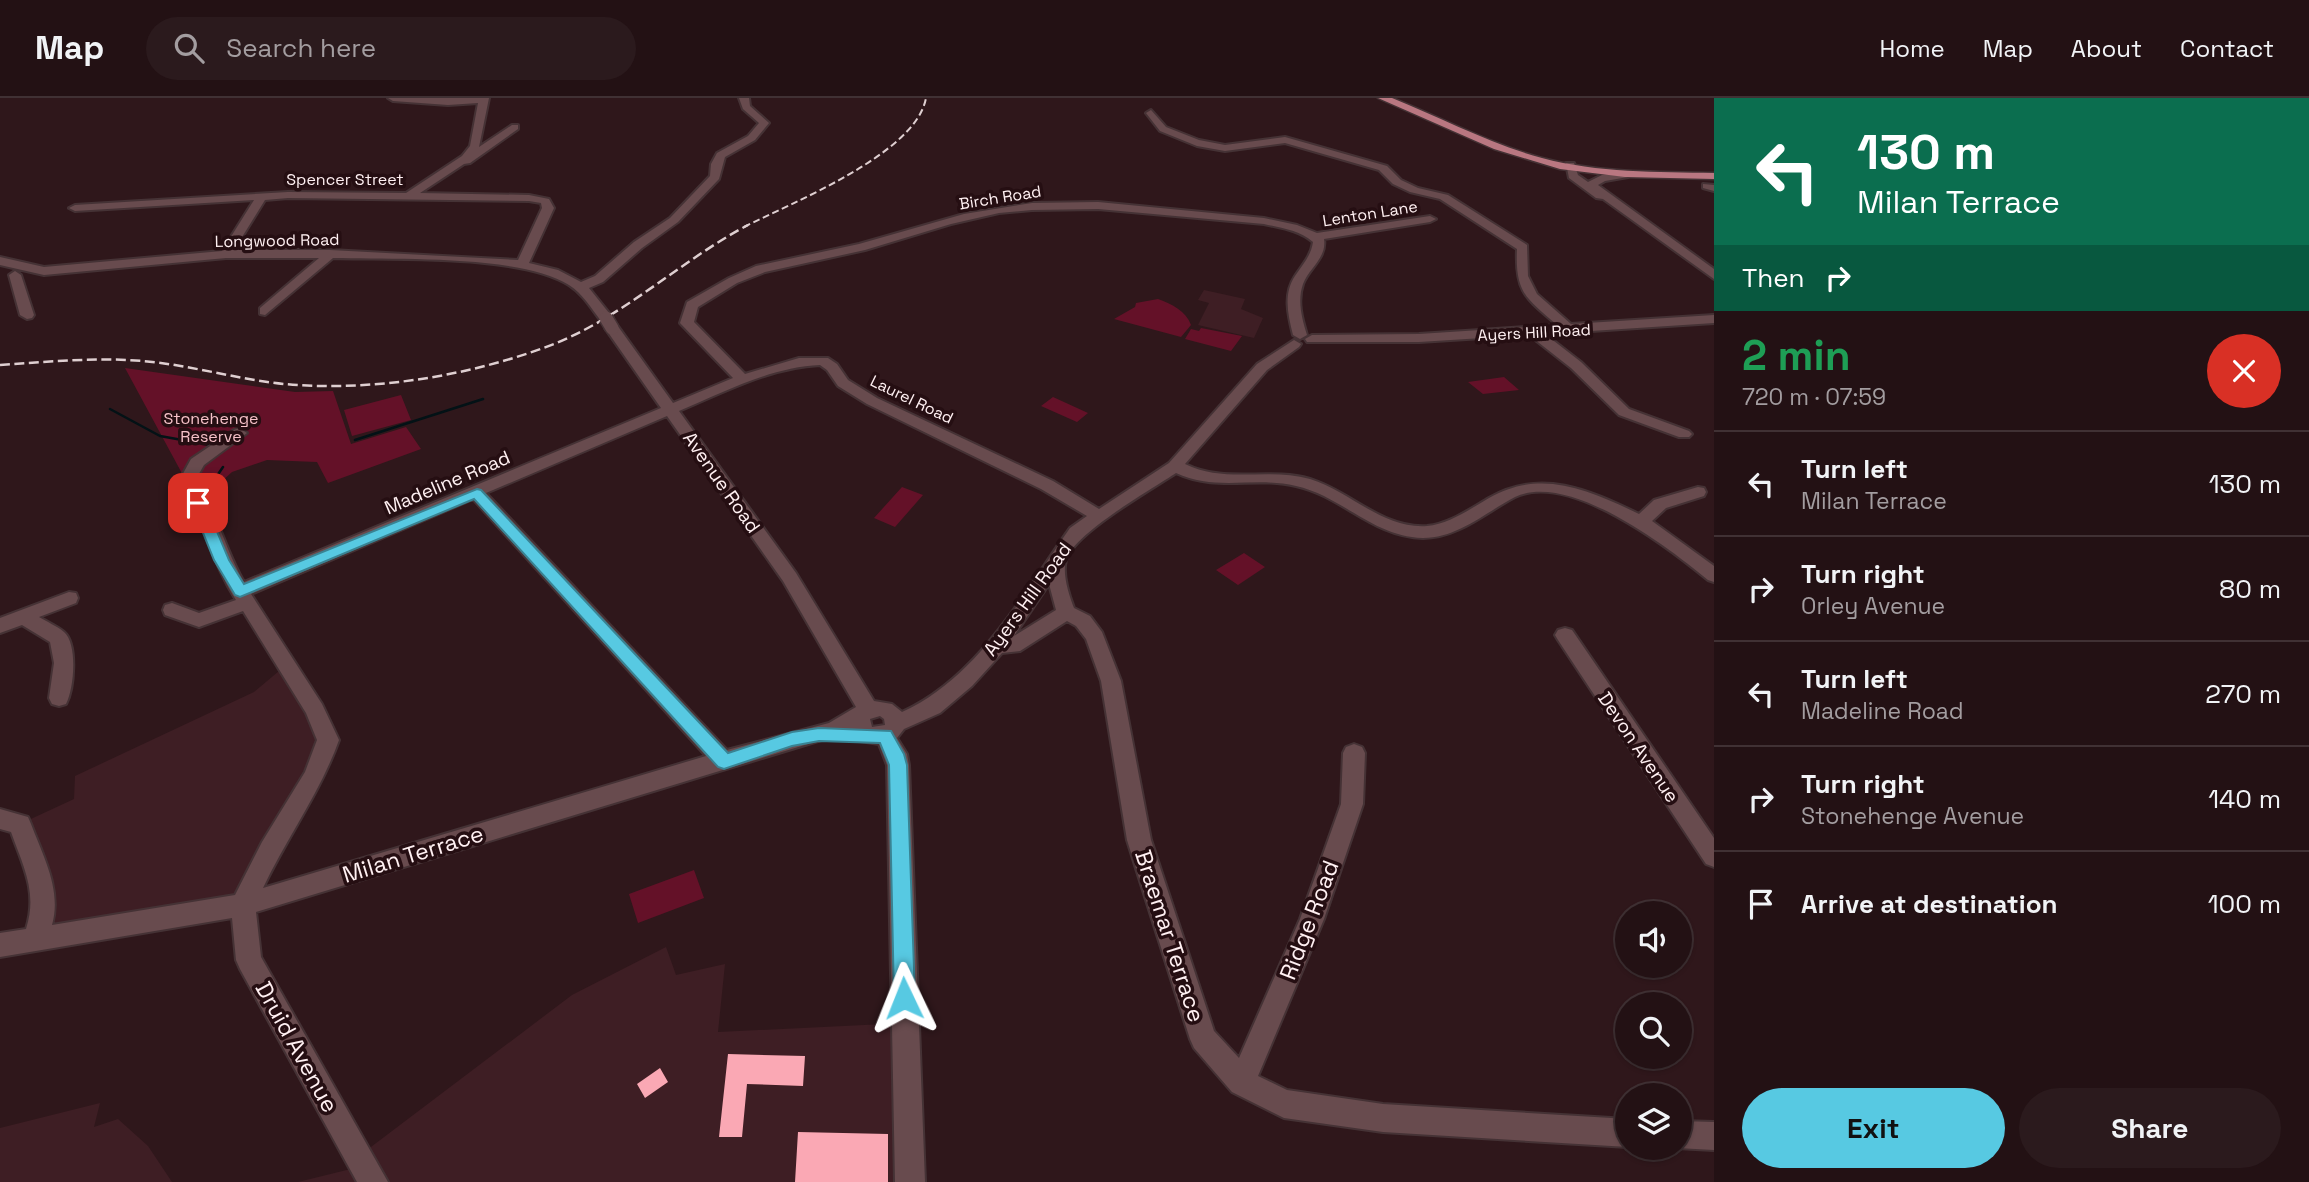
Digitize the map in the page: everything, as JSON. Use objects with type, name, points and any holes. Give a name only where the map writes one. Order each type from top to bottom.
[{"type":"main road","points":[[1383,98],[1507,150],[1573,167],[1624,175],[1712,181]]},
{"type":"main road","points":[[1391,98],[1515,150],[1573,167],[1712,181]]},
{"type":"street","points":[[393,98],[448,102],[484,99],[475,146],[466,158],[410,195]]},
{"type":"street","points":[[580,287],[599,279],[638,245],[674,220],[715,177],[715,164],[722,152],[761,131],[764,124],[746,107],[744,98]]},
{"type":"street","points":[[1151,113],[1163,129],[1197,143],[1225,148],[1285,139],[1383,169],[1397,182],[1414,190],[1444,197],[1523,248],[1522,276],[1532,296],[1570,330]]},
{"type":"street","points":[[449,168],[472,159],[515,127]]},
{"type":"street","points":[[1573,167],[1622,209],[1714,275]]},
{"type":"street","points":[[1573,167],[1573,176],[1622,209]]},
{"type":"street","points":[[1591,185],[1602,177],[1624,175]]},
{"type":"street","points":[[226,254],[262,195]]},
{"type":"street","name":"Spencer Street","points":[[75,208],[262,195],[410,195],[529,198],[545,201],[548,208],[522,265]]},
{"type":"street","name":"Birch Road","points":[[742,379],[687,323],[692,305],[748,273],[796,259],[860,247],[941,222],[999,210],[1061,204],[1098,205],[1264,221],[1315,237]]},
{"type":"street","name":"Lenton Lane","points":[[1315,237],[1430,219]]},
{"type":"street","points":[[1302,340],[1294,315],[1297,283],[1318,254],[1319,241],[1315,237]]},
{"type":"street","name":"Longwood Road","points":[[0,261],[44,271],[226,254],[330,254],[467,259],[522,265],[554,275]]},
{"type":"street","points":[[265,311],[330,254]]},
{"type":"street","points":[[0,273],[15,275],[44,271]]},
{"type":"street","points":[[15,275],[27,315]]},
{"type":"street","name":"Avenue Road","points":[[554,275],[580,287],[609,323],[790,577],[896,754],[910,1182]]},
{"type":"street","name":"Ayers Hill Road","points":[[877,721],[933,707],[951,693],[997,646],[1076,531],[1175,466],[1262,367],[1302,340],[1419,338],[1714,319]]},
{"type":"street","points":[[1534,332],[1576,365],[1625,412],[1684,434]]},
{"type":"street","name":"Laurel Road","points":[[670,409],[742,379],[799,362],[823,362],[832,367],[843,383],[872,401],[1047,485],[1099,516]]},
{"type":"street","name":"Madeline Road","points":[[172,611],[199,620],[244,597],[670,409]]},
{"type":"street","points":[[239,433],[204,456],[188,479],[190,488],[205,514],[222,560],[285,666],[315,710],[328,740],[315,775],[270,849],[243,905]]},
{"type":"street","points":[[1175,466],[1204,478],[1277,477],[1306,483],[1395,528],[1424,532],[1449,527],[1524,488],[1546,487],[1609,506],[1641,522],[1680,548],[1714,576]]},
{"type":"street","points":[[1641,522],[1660,504],[1698,492]]},
{"type":"street","points":[[477,493],[724,761]]},
{"type":"street","points":[[997,646],[1013,646],[1066,611],[1059,593],[1058,557]]},
{"type":"street","points":[[0,626],[69,598]]},
{"type":"street","name":"Braemar Terrace","points":[[1066,611],[1083,621],[1094,637],[1111,681],[1139,840],[1203,1039],[1242,1082],[1284,1104],[1383,1118],[1615,1132]]},
{"type":"street","points":[[23,617],[59,638],[64,663],[58,698]]},
{"type":"street","name":"Devon Avenue","points":[[1565,635],[1714,858]]},
{"type":"street","name":"Milan Terrace","points":[[0,945],[243,905],[792,739],[877,721]]},
{"type":"street","name":"Ridge Road","points":[[1242,1082],[1312,919],[1352,804],[1354,753]]},
{"type":"street","points":[[0,820],[20,824],[43,890],[43,913],[34,941]]},
{"type":"street","name":"Druid Avenue","points":[[243,905],[249,960],[373,1182]]},
{"type":"street","points":[[1692,1135],[1714,1136]]},
{"type":"shaded area","points":[[1204,290],[1245,299],[1241,309],[1263,318],[1254,338],[1198,325],[1209,303],[1198,300]]},
{"type":"shaded area","points":[[285,666],[328,740],[243,905],[34,941],[43,913],[20,824],[74,799],[75,776],[254,692]]},
{"type":"shaded area","points":[[666,947],[676,975],[725,964],[718,1032],[905,1023],[910,1182],[298,1182],[363,1166],[359,1156],[572,995]]},
{"type":"shaded area","points":[[100,1103],[94,1127],[118,1119],[148,1146],[172,1182],[0,1182],[0,1128]]},
{"type":"green space","points":[[1158,299],[1178,309],[1189,320],[1191,325],[1181,337],[1114,319],[1135,307],[1136,303]]},
{"type":"green space","points":[[1201,328],[1242,336],[1231,351],[1185,339],[1191,329],[1199,331]]},
{"type":"green space","name":"Stonehenge Reserve","points":[[125,368],[295,392],[333,391],[351,444],[406,427],[421,449],[328,483],[317,462],[267,460],[232,472],[198,503]]},
{"type":"green space","points":[[1504,377],[1519,390],[1483,394],[1468,382]]},
{"type":"green space","points":[[401,395],[411,420],[352,436],[344,410]]},
{"type":"green space","points":[[1053,397],[1088,413],[1077,422],[1041,406]]},
{"type":"green space","points":[[902,487],[923,495],[895,527],[874,518]]},
{"type":"green space","points":[[1244,553],[1265,567],[1238,585],[1216,570]]},
{"type":"green space","points":[[694,870],[704,898],[638,923],[629,894]]},
{"type":"building","points":[[728,1054],[805,1056],[803,1086],[747,1084],[742,1137],[719,1137]]},
{"type":"building","points":[[660,1068],[668,1082],[645,1098],[637,1084]]},
{"type":"building","points":[[798,1132],[888,1134],[888,1182],[795,1182]]},
{"type":"waterway","points":[[355,440],[483,399]]},
{"type":"waterway","points":[[110,409],[160,436],[210,445]]},
{"type":"waterway","points":[[211,508],[210,486],[223,467]]},
{"type":"railway","points":[[747,225],[820,190],[876,157],[900,138],[917,119],[926,98]]},
{"type":"railway","points":[[0,365],[89,360],[143,361],[266,382],[317,386],[386,383],[455,373],[522,355],[580,332],[747,225]]},
{"type":"route","points":[[198,503],[205,514],[222,560],[240,592],[477,493],[724,761],[792,739],[819,734],[885,736],[892,745],[898,765],[904,998]]}]
